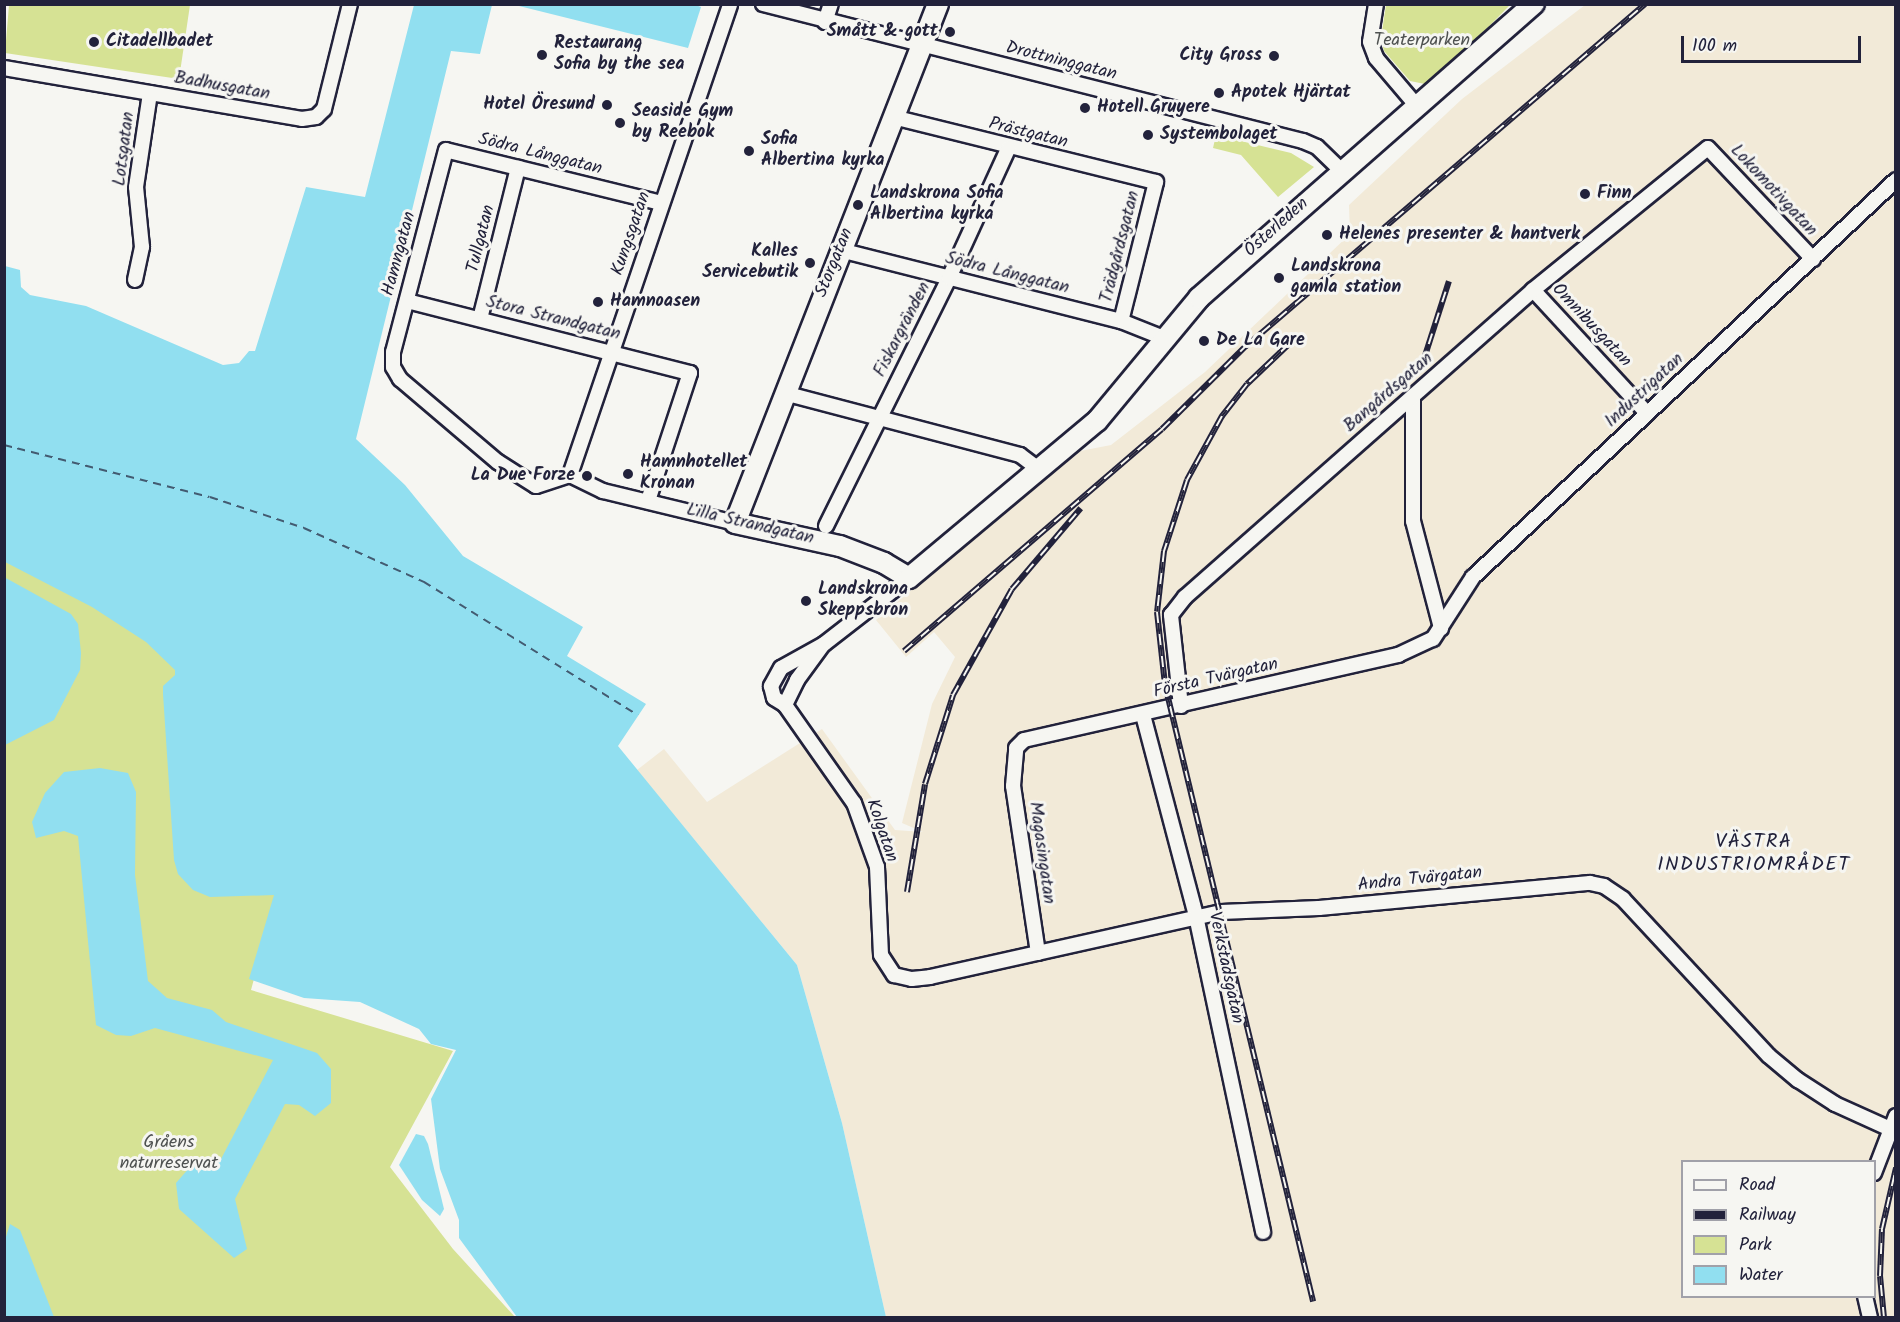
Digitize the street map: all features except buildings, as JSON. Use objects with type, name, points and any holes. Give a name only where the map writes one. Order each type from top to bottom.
[{"type":"street","name":"Badhusgatan","points":[[4,68],[302,119],[316,117],[324,109],[350,4]]},
{"type":"street","name":"Kungsgatan","points":[[570,475],[730,4]]},
{"type":"street","name":"Drottninggatan","points":[[763,4],[920,47],[1303,141],[1317,147],[1341,171]]},
{"type":"street","points":[[825,22],[831,4]]},
{"type":"street","name":"Storgatan","points":[[735,523],[938,4]]},
{"type":"street","points":[[1376,4],[1370,42],[1376,58],[1416,105]]},
{"type":"street","name":"Österleden","points":[[1040,470],[1097,422],[1199,298],[1416,105],[1534,4]]},
{"type":"street","name":"Lotsgatan","points":[[135,279],[142,247],[136,187],[150,93]]},
{"type":"street","name":"Prästgatan","points":[[893,117],[1008,148],[1156,182]]},
{"type":"street","name":"Fiskargränden","points":[[826,526],[949,278],[1008,148]]},
{"type":"street","name":"Lokomotivgatan","points":[[1708,148],[1813,259]]},
{"type":"street","name":"Bangårdsgatan","points":[[1181,706],[1171,615],[1185,597],[1533,290],[1708,148]]},
{"type":"street","name":"Södra Långgatan","points":[[446,150],[661,203]]},
{"type":"street","name":"Hamngatan","points":[[446,150],[393,352],[393,367],[400,379],[519,478],[536,486],[570,475]]},
{"type":"street","name":"Tullgatan","points":[[480,320],[518,168]]},
{"type":"street","name":"Industrigatan","points":[[1437,634],[1473,577],[1896,180]]},
{"type":"street","name":"Trädgårdsgatan","points":[[1121,321],[1156,182]]},
{"type":"street","name":"Södra Långgatan","points":[[840,250],[1121,321],[1164,338]]},
{"type":"street","name":"Omnibusgatan","points":[[1533,290],[1647,413]]},
{"type":"street","name":"Stora Strandgatan","points":[[407,302],[690,373],[648,501]]},
{"type":"street","points":[[784,393],[880,416],[1020,455],[1040,470],[909,578]]},
{"type":"street","points":[[1413,396],[1413,522],[1437,634]]},
{"type":"street","name":"Lilla Strandgatan","points":[[570,475],[603,491],[840,546],[884,563],[909,578]]},
{"type":"street","name":"Kolgatan","points":[[881,955],[877,867],[854,803],[784,705],[772,692],[775,674],[800,654],[824,644],[909,578]]},
{"type":"street","name":"Första Tvärgatan","points":[[1014,757],[1024,740],[1143,715],[1398,655],[1437,634]]},
{"type":"street","name":"Kolgatan","points":[[784,705],[797,680],[824,644]]},
{"type":"street","name":"Verkstadsgatan","points":[[1143,715],[1196,916],[1263,1232]]},
{"type":"street","name":"Magasingatan","points":[[1014,757],[1013,786],[1038,953]]},
{"type":"street","name":"Andra Tvärgatan","points":[[881,955],[890,972],[912,980],[1196,916],[1575,883],[1604,886],[1623,899],[1769,1056],[1835,1104],[1888,1128]]},
{"type":"street","points":[[1876,1170],[1888,1128],[1896,1116]]},
{"type":"street","points":[[1865,1298],[1870,1317]]},
{"type":"shaded area","points":[[1585,5],[1895,5],[1895,1317],[886,1317],[842,1123],[797,965],[637,770],[664,749],[707,802],[822,729],[895,830],[923,832],[902,823],[932,704],[955,657],[934,632],[906,657],[876,620],[1075,452],[1111,445],[1205,372],[1350,234],[1349,205],[1462,99]]},
{"type":"green space","name":"Citadellbadet","points":[[9,5],[190,5],[179,79],[5,53]]},
{"type":"green space","name":"Teaterparken","points":[[1386,5],[1510,5],[1439,77],[1425,84],[1410,81],[1384,51],[1381,38]]},
{"type":"green space","points":[[1216,135],[1291,153],[1314,167],[1278,197],[1241,155],[1213,148]]},
{"type":"green space","name":"Gråens naturreservat","points":[[4,558],[125,620],[183,674],[278,890],[251,990],[453,1051],[390,1167],[453,1249],[515,1317],[5,1317]]},
{"type":"water","points":[[693,4],[701,7],[688,48],[515,5]]},
{"type":"water","points":[[414,5],[492,5],[480,54],[451,51],[356,439],[405,485],[463,556],[583,627],[567,656],[646,704],[618,746],[797,965],[842,1123],[886,1317],[517,1317],[459,1238],[459,1220],[440,1169],[431,1099],[456,1050],[431,1044],[419,1029],[360,1002],[304,998],[249,979],[274,895],[210,897],[193,890],[178,874],[174,860],[163,686],[175,675],[175,670],[146,642],[92,607],[5,562],[5,266],[20,270],[21,287],[30,295],[86,306],[223,365],[239,363],[249,351],[255,351],[306,187],[365,197]]},
{"type":"water","points":[[4,577],[71,614],[78,624],[81,653],[80,670],[54,720],[5,745]]},
{"type":"water","points":[[100,768],[128,773],[136,792],[135,875],[148,981],[167,998],[212,1010],[226,1022],[317,1053],[331,1069],[331,1103],[315,1116],[299,1105],[285,1104],[235,1199],[247,1249],[234,1258],[179,1209],[176,1183],[190,1167],[221,1159],[273,1060],[155,1028],[131,1036],[116,1035],[96,1025],[78,836],[64,831],[36,838],[32,822],[45,793],[64,772]]},
{"type":"water","points":[[416,1134],[424,1136],[428,1144],[444,1209],[440,1216],[422,1200],[399,1165]]},
{"type":"water","points":[[10,1224],[20,1230],[54,1317],[5,1317],[5,1240]]},
{"type":"ferry route","points":[[4,445],[210,497],[304,528],[424,582],[638,715]]},
{"type":"railway","points":[[904,651],[1162,429],[1245,347],[1645,4]]},
{"type":"railway","points":[[1422,365],[1449,281]]},
{"type":"railway","points":[[1289,344],[1247,384],[1222,416],[1187,480],[1164,551],[1157,612],[1165,685],[1313,1301]]},
{"type":"railway","points":[[907,892],[925,784],[953,695],[1012,589],[1081,508]]},
{"type":"railway","points":[[1884,1318],[1880,1276],[1882,1229],[1896,1168]]},
{"type":"place","name":"Smått & gott","points":[[950,32]]},
{"type":"place","name":"Citadellbadet","points":[[94,42]]},
{"type":"place","name":"Restaurang Sofia by the sea","points":[[542,55]]},
{"type":"place","name":"City Gross","points":[[1274,56]]},
{"type":"place","name":"Apotek Hjärtat","points":[[1219,93]]},
{"type":"place","name":"Hotel Öresund","points":[[607,105]]},
{"type":"place","name":"Hotell Gruyere","points":[[1085,108]]},
{"type":"place","name":"Seaside Gym by Reebok","points":[[620,123]]},
{"type":"place","name":"Systembolaget","points":[[1148,135]]},
{"type":"place","name":"Sofia Albertina kyrka","points":[[749,151]]},
{"type":"place","name":"Finn","points":[[1585,194]]},
{"type":"place","name":"Landskrona Sofia Albertina kyrka","points":[[858,205]]},
{"type":"place","name":"Helenes presenter & hantverk","points":[[1327,235]]},
{"type":"place","name":"Kalles Servicebutik","points":[[810,263]]},
{"type":"place","name":"Landskrona gamla station","points":[[1279,278]]},
{"type":"place","name":"Hamnoasen","points":[[598,302]]},
{"type":"place","name":"De La Gare","points":[[1204,341]]},
{"type":"place","name":"Hamnhotellet Kronan","points":[[628,474]]},
{"type":"place","name":"La Due Forze","points":[[587,476]]},
{"type":"place","name":"Landskrona Skeppsbron","points":[[806,601]]},
{"type":"district","name":"VÄSTRA INDUSTRIOMRÅDET","points":[[1754,854]]}]
